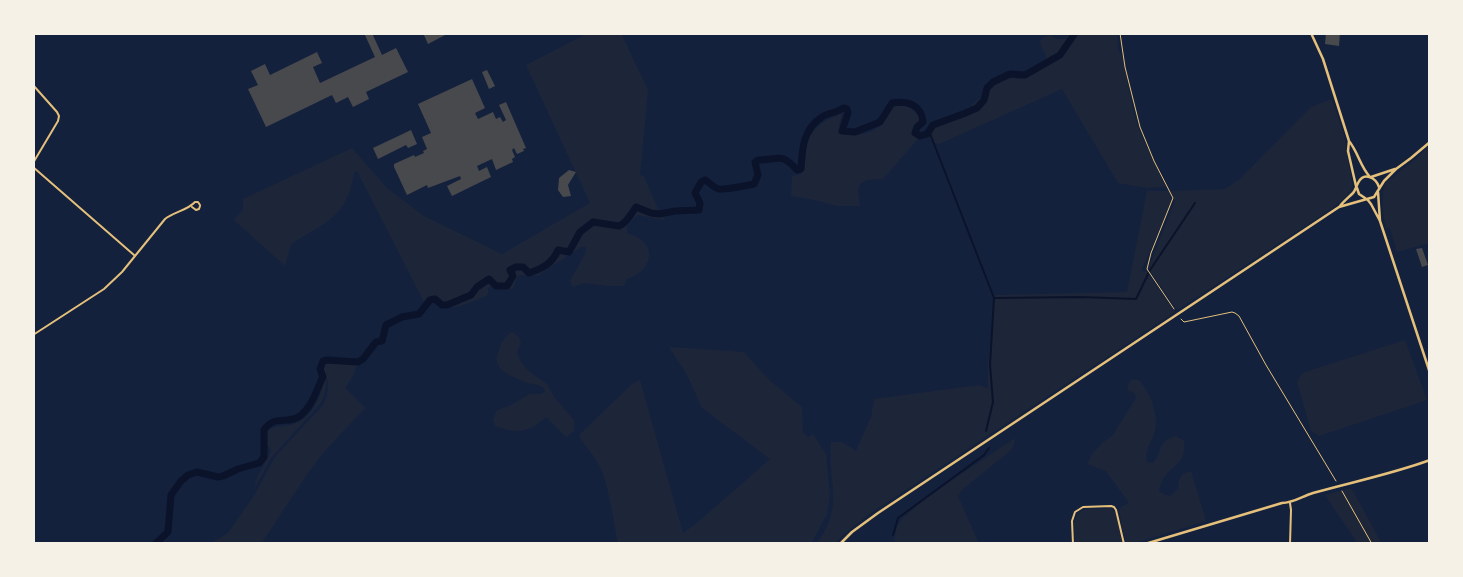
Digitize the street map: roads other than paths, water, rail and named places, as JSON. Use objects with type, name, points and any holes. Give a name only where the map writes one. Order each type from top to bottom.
[{"type":"main road","points":[[1311,33],[1323,59],[1349,141],[1355,148],[1361,166],[1377,181],[1380,221]]},
{"type":"main road","points":[[1349,141],[1348,151],[1359,194],[1371,204],[1380,221],[1430,373]]},
{"type":"main road","points":[[1339,207],[1374,197],[1396,169],[1430,142]]},
{"type":"main road","points":[[840,544],[878,513],[1339,207],[1357,188],[1361,179],[1396,169]]},
{"type":"main road","points":[[1145,544],[1160,542],[1290,503],[1297,498],[1430,460]]},
{"type":"street","points":[[33,86],[59,116],[33,165],[135,255]]},
{"type":"street","points":[[33,335],[104,289],[122,272],[165,219],[192,206]]},
{"type":"street","points":[[1290,503],[1290,544]]},
{"type":"street","points":[[1073,544],[1072,521],[1075,512],[1083,507],[1111,506],[1116,510],[1124,544]]},
{"type":"waterway","points":[[155,544],[168,532],[171,495],[181,481],[197,472],[218,477],[259,463],[264,457],[264,430],[272,422],[295,419],[304,412],[323,377],[320,369],[323,361],[358,362],[376,342],[382,341],[386,325],[402,317],[419,314],[430,300],[435,299],[442,305],[447,305],[471,295],[489,279],[496,286],[507,286],[513,276],[510,270],[523,267],[529,273],[543,267],[553,259],[558,250],[569,252],[580,232],[593,222],[622,225],[636,207],[659,214],[699,210],[700,203],[695,193],[701,182],[705,180],[719,189],[754,184],[758,175],[755,162],[758,160],[780,158],[797,170],[801,169],[803,147],[811,127],[824,116],[843,108],[847,109],[848,113],[842,131],[855,132],[880,122],[892,103],[908,103],[917,108],[922,116],[923,122],[915,133],[920,136],[927,134],[933,125],[977,108],[993,82],[1010,74],[1025,75],[1060,55],[1075,33]]},
{"type":"waterway","points":[[929,131],[994,298],[990,365],[993,402],[986,431]]},
{"type":"waterway","points":[[995,298],[1136,299],[1150,270],[1195,203]]},
{"type":"waterway","points":[[893,535],[898,518],[984,455],[989,448]]}]
